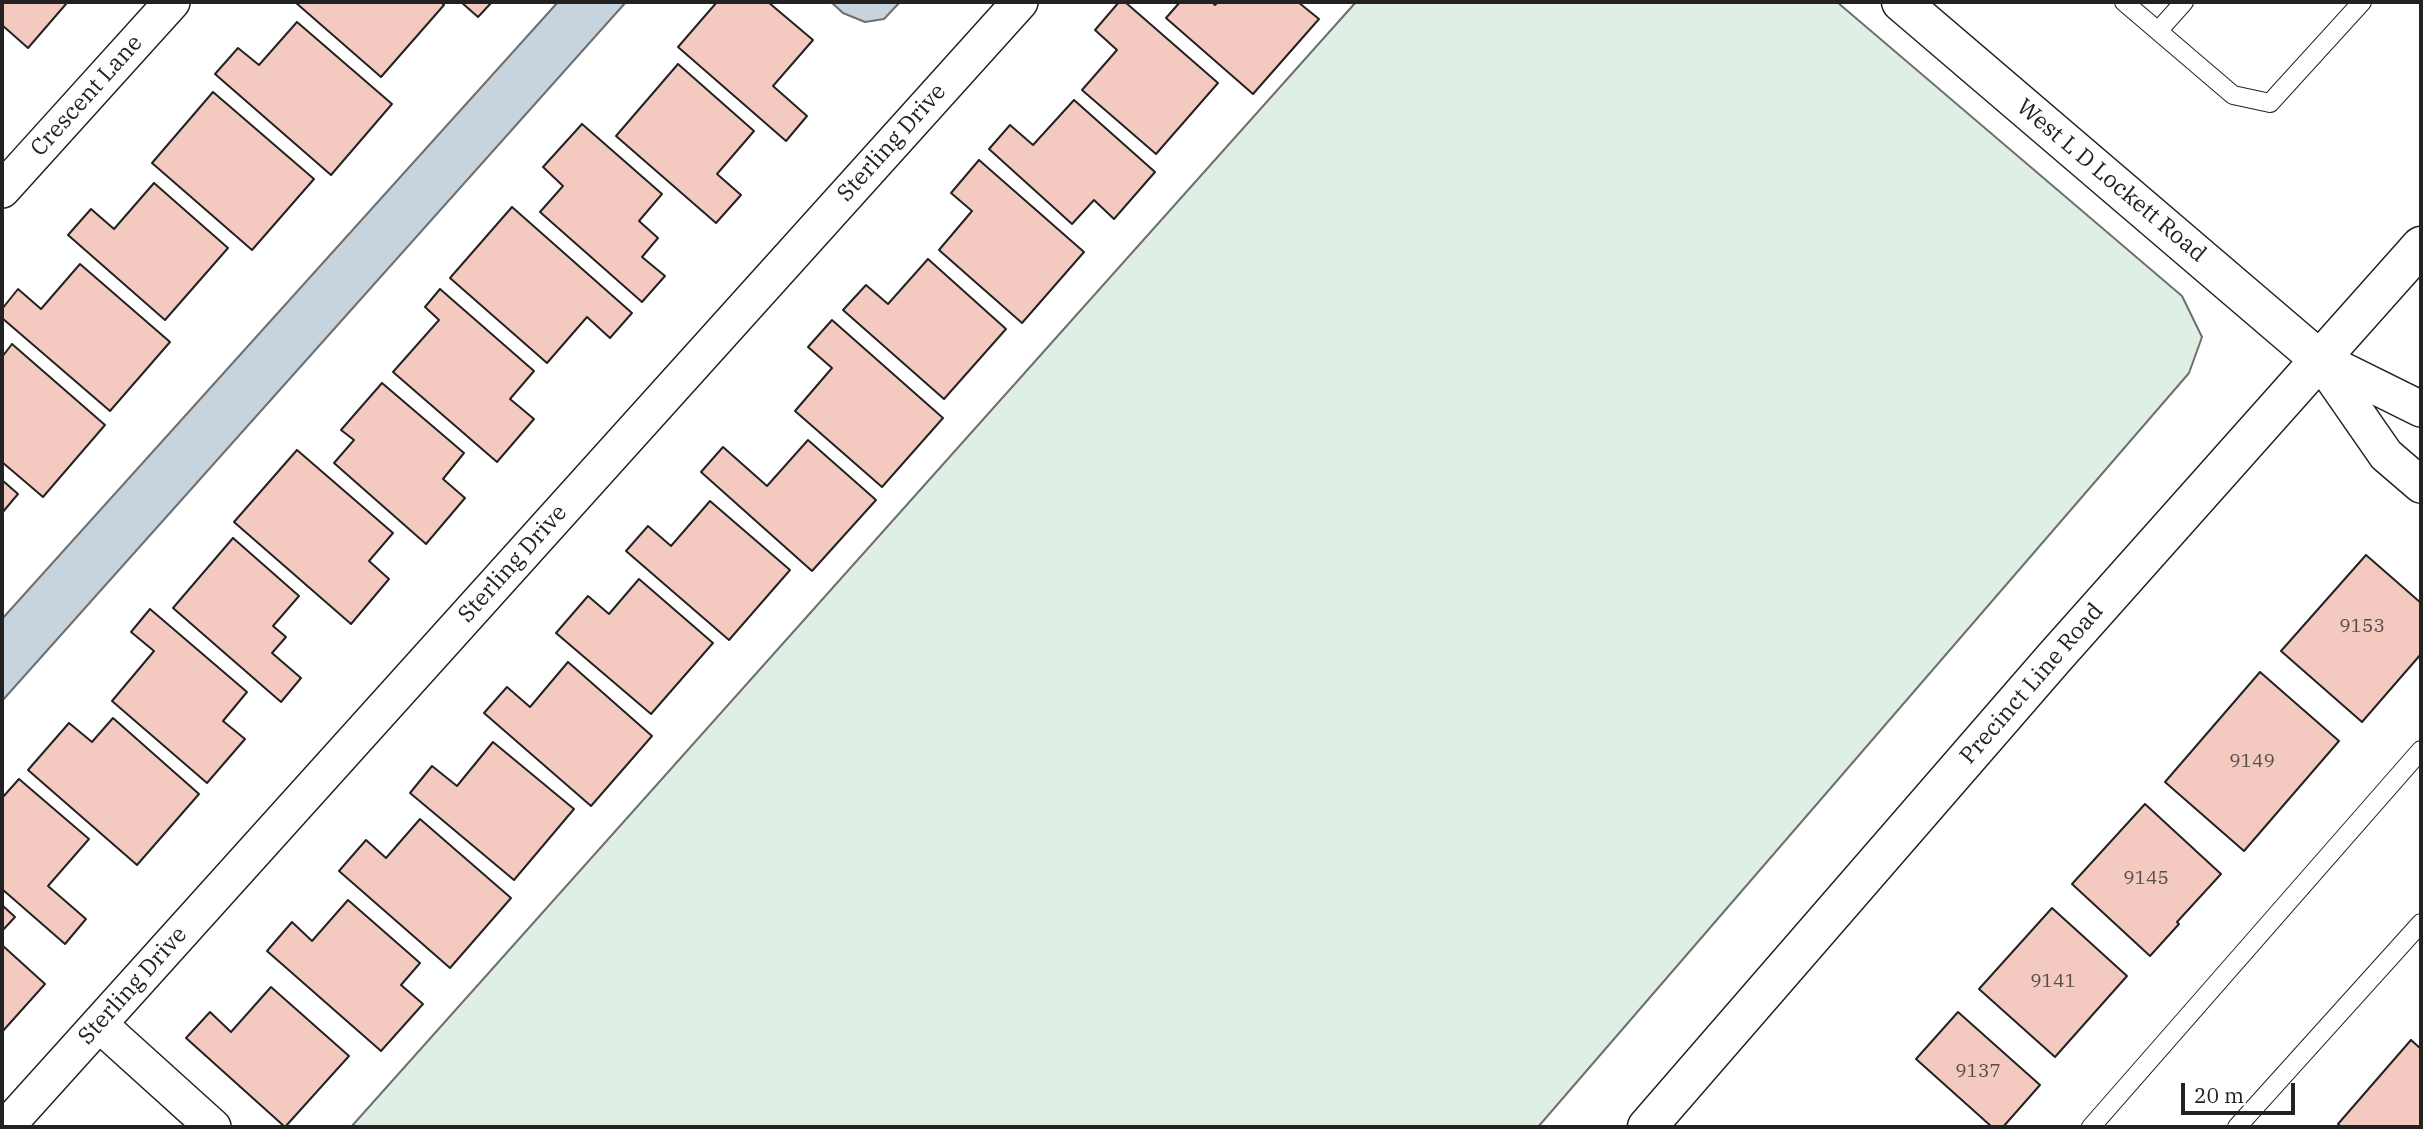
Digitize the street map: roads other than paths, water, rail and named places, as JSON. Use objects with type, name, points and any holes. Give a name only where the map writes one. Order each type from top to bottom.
[{"type":"main road","name":"West L D Lockett Road","points":[[1901,2],[2320,360]]},
{"type":"main road","name":"Precinct Line Road","points":[[1647,1127],[2045,668],[2421,246]]},
{"type":"street","name":"Crescent Lane","points":[[2,190],[172,2]]},
{"type":"street","name":"Sterling Drive","points":[[6,1127],[1020,2]]},
{"type":"street","points":[[2320,360],[2421,409]]},
{"type":"street","points":[[2320,360],[2386,456],[2421,485]]},
{"type":"street","points":[[99,1024],[213,1127]]},
{"type":"lane","points":[[2124,2],[2233,95],[2270,103],[2362,2]]},
{"type":"lane","points":[[2158,31],[2184,2]]},
{"type":"lane","points":[[2091,1127],[2421,750]]},
{"type":"lane","points":[[2237,1127],[2421,923]]}]
